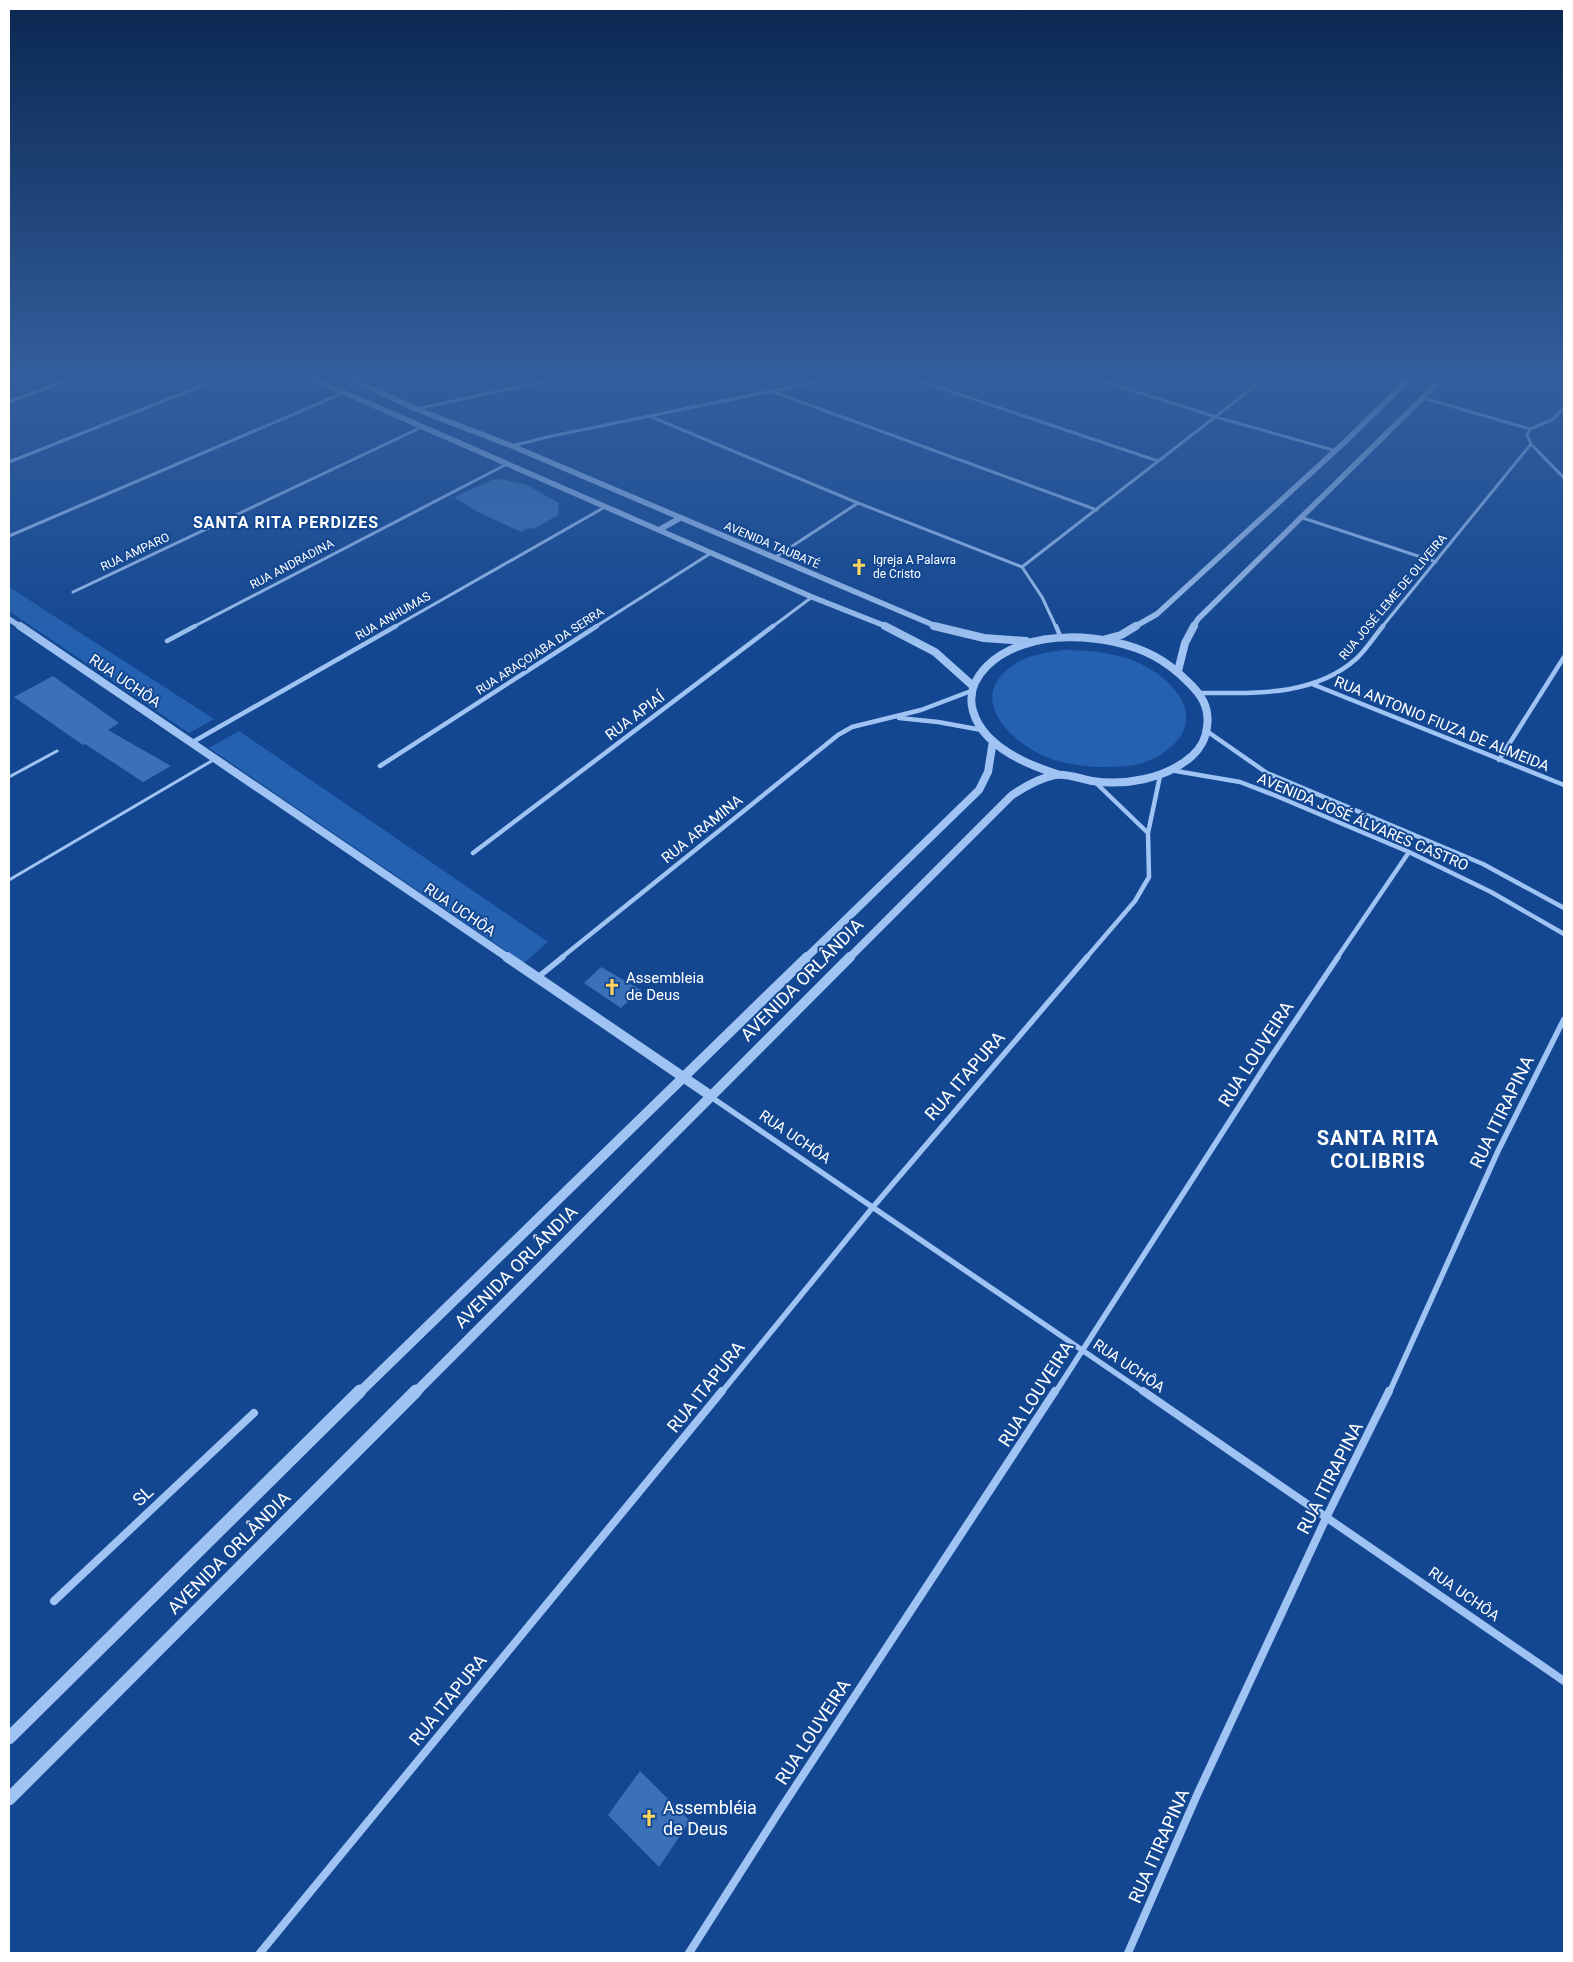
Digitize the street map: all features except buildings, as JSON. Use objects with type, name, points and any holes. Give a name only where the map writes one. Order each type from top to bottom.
[{"type":"street","points":[[9,536],[170,467]]},
{"type":"street","name":"RUA AMPARO","points":[[73,592],[338,467]]},
{"type":"street","name":"RUA ANDRADINA","points":[[167,641],[501,467]]},
{"type":"street","points":[[512,467],[930,648],[945,659],[972,688]]},
{"type":"street","name":"AVENIDA TAUBATÉ","points":[[560,467],[936,627],[984,638],[1033,641]]},
{"type":"street","points":[[770,467],[858,503],[1022,566],[1042,597],[1061,638]]},
{"type":"street","points":[[978,467],[1097,510]]},
{"type":"street","points":[[1022,566],[1151,467]]},
{"type":"street","points":[[1101,640],[1121,635],[1156,614],[1315,467]]},
{"type":"street","points":[[1178,671],[1185,643],[1198,619],[1352,467]]},
{"type":"street","name":"RUA JOSÉ LEME DE OLIVEIRA","points":[[1200,693],[1252,693],[1312,684],[1329,678],[1347,667],[1357,658],[1513,467]]},
{"type":"street","points":[[1553,467],[1564,478]]},
{"type":"street","points":[[774,558],[858,503]]},
{"type":"street","name":"RUA ANHUMAS","points":[[191,742],[605,506]]},
{"type":"street","points":[[1300,517],[1436,562]]},
{"type":"street","points":[[659,530],[680,518]]},
{"type":"street","name":"RUA ARAÇOIABA DA SERRA","points":[[380,766],[711,553]]},
{"type":"street","name":"RUA APIAÍ","points":[[472,853],[812,597]]},
{"type":"street","name":"RUA UCHÔA","points":[[9,619],[1327,1516],[1564,1681]]},
{"type":"street","points":[[1061,638],[1101,640],[1141,650],[1166,662],[1200,693],[1208,711],[1208,732],[1203,742],[1190,758],[1160,776],[1131,780],[1094,781],[1057,774],[1022,761],[993,741],[982,730],[973,712],[972,688],[987,664],[1007,650],[1033,641],[1061,638]]},
{"type":"street","points":[[1499,760],[1564,657]]},
{"type":"street","name":"RUA ANTONIO FIUZA DE ALMEIDA","points":[[1312,684],[1564,785]]},
{"type":"street","name":"RUA ARAMINA","points":[[536,979],[838,735],[852,727],[921,710],[972,688]]},
{"type":"street","name":"RUA ARAMINA","points":[[893,718],[938,722],[982,730]]},
{"type":"street","name":"AVENIDA JOSÉ ÁLVARES CASTRO","points":[[1208,732],[1267,773],[1483,864],[1564,908]]},
{"type":"street","name":"AVENIDA ORLÂNDIA","points":[[9,1738],[303,1447],[979,790],[988,772],[993,741]]},
{"type":"street","name":"AVENIDA JOSÉ ÁLVARES CASTRO","points":[[1170,770],[1240,782],[1274,794],[1409,852],[1491,892],[1564,934]]},
{"type":"street","name":"AVENIDA ORLÂNDIA","points":[[9,1799],[1011,796],[1038,781],[1057,774]]},
{"type":"street","name":"RUA ITAPURA","points":[[260,1953],[873,1207],[1135,901],[1149,877],[1148,833],[1160,776]]},
{"type":"street","points":[[1094,781],[1148,833]]},
{"type":"street","name":"RUA LOUVEIRA","points":[[690,1953],[788,1798],[1082,1351],[1269,1060],[1409,852]]},
{"type":"street","name":"RUA ITIRAPINA","points":[[1128,1953],[1197,1795],[1327,1516],[1375,1423],[1498,1151],[1564,1019]]},
{"type":"street","name":"SL","points":[[54,1601],[254,1413]]},
{"type":"lane","points":[[9,777],[58,751]]},
{"type":"lane","points":[[9,880],[215,758]]},
{"type":"shaded area","points":[[9,587],[214,719],[189,733],[9,611]]},
{"type":"shaded area","points":[[1062,650],[1096,652],[1119,656],[1130,659],[1161,676],[1178,694],[1183,704],[1186,714],[1185,725],[1180,736],[1171,747],[1154,759],[1144,763],[1122,766],[1097,767],[1060,762],[1026,746],[1004,726],[996,714],[993,690],[999,678],[1017,662],[1036,655]]},
{"type":"shaded area","points":[[239,731],[548,942],[524,963],[209,748]]},
{"type":"place","name":"Igreja A Palavra de Cristo","points":[[859,567]]},
{"type":"place","name":"Assembleia de Deus","points":[[612,987]]},
{"type":"place","name":"Assembléia de Deus","points":[[649,1818]]},
{"type":"district","name":"SANTA RITA PERDIZES","points":[[286,522]]},
{"type":"district","name":"SANTA RITA COLIBRIS","points":[[1378,1150]]}]
